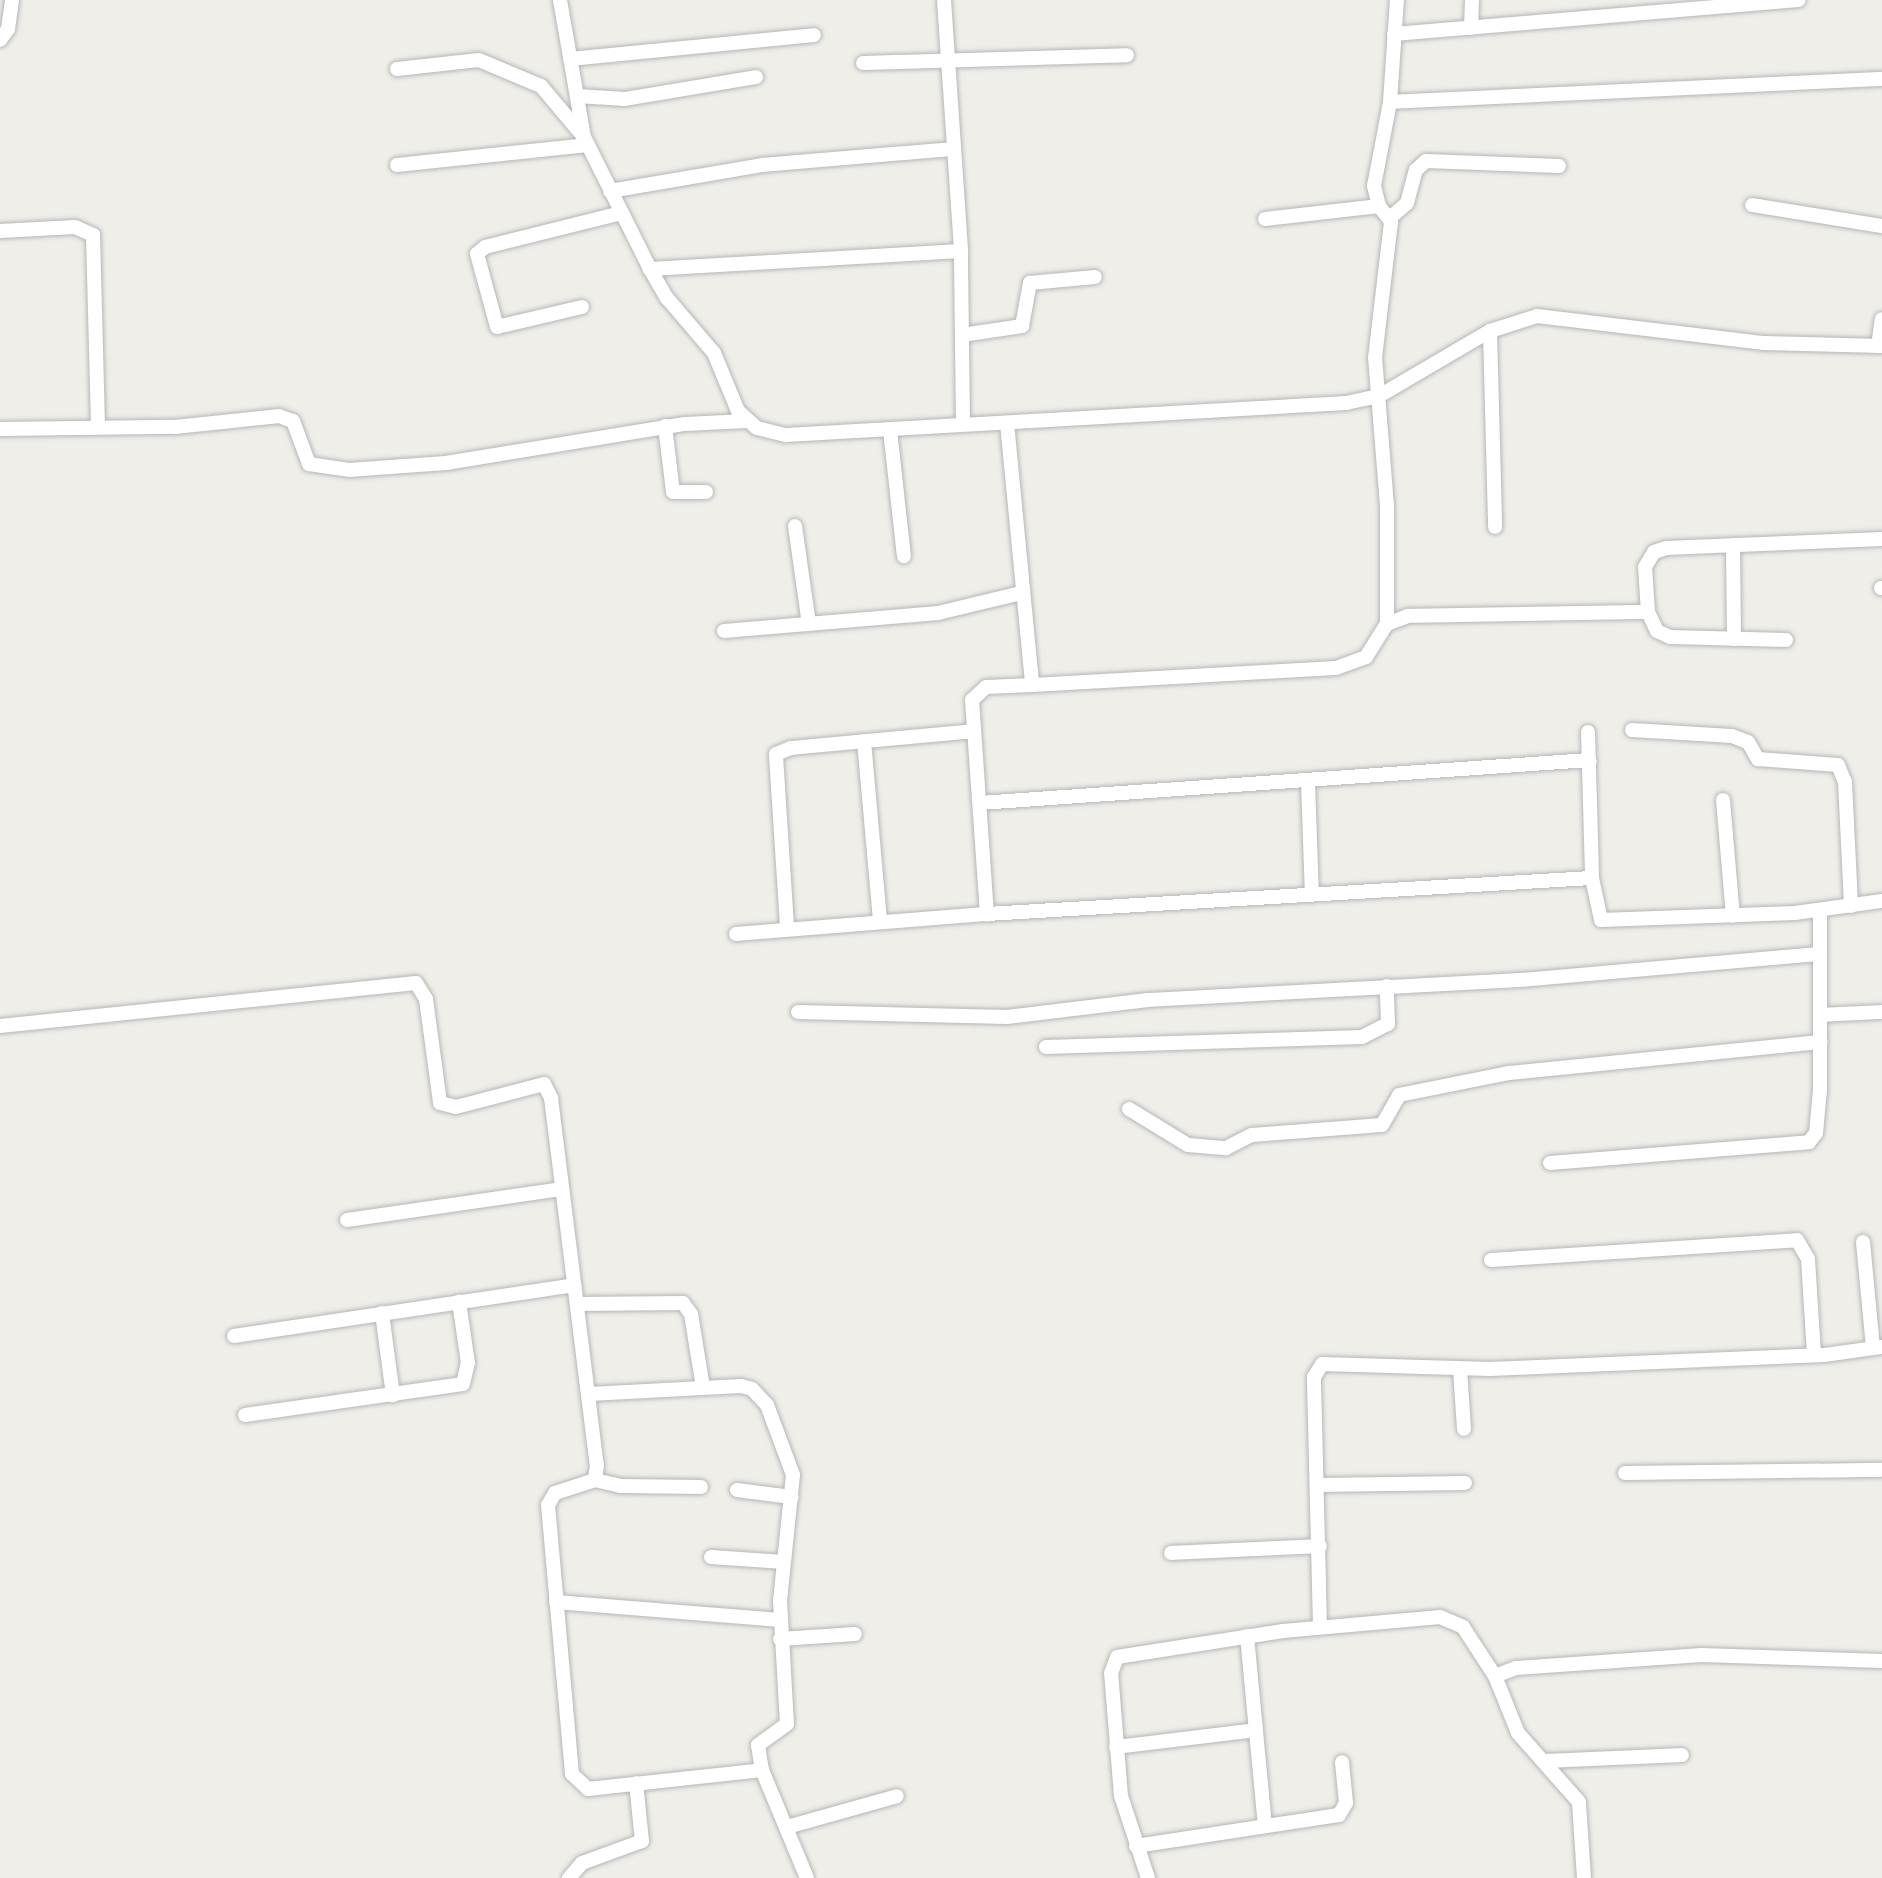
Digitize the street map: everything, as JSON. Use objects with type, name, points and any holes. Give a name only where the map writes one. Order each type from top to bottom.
[{"type":"street","points":[[0,40],[8,29],[12,0]]},
{"type":"street","points":[[560,0],[586,141]]},
{"type":"street","points":[[944,0],[951,149],[961,251],[963,424]]},
{"type":"street","points":[[1391,217],[1379,206],[1374,178],[1390,102],[1397,0]]},
{"type":"street","points":[[1471,28],[1472,0]]},
{"type":"street","points":[[1394,34],[1799,0]]},
{"type":"street","points":[[570,59],[814,35]]},
{"type":"street","points":[[863,63],[1127,55]]},
{"type":"street","points":[[397,69],[466,59],[519,73],[541,86],[586,141],[650,269],[714,353],[747,421]]},
{"type":"street","points":[[577,96],[625,99],[756,77]]},
{"type":"street","points":[[1390,102],[1882,79]]},
{"type":"street","points":[[397,165],[586,141]]},
{"type":"street","points":[[610,191],[762,165],[951,149]]},
{"type":"street","points":[[987,914],[973,731],[976,693],[986,687],[1336,668],[1366,657],[1387,624],[1387,506],[1375,338],[1391,217],[1407,203],[1416,170],[1426,161],[1559,166]]},
{"type":"street","points":[[1752,205],[1882,226]]},
{"type":"street","points":[[1265,219],[1379,206]]},
{"type":"street","points":[[582,307],[497,327],[477,254],[485,247],[621,213]]},
{"type":"street","points":[[0,231],[75,227],[93,235],[98,427]]},
{"type":"street","points":[[650,269],[961,251]]},
{"type":"street","points":[[962,335],[1022,326],[1030,283],[1095,277]]},
{"type":"street","points":[[0,429],[288,417],[305,458],[315,467],[386,467],[446,463],[665,426],[747,421],[786,435],[1346,403],[1379,396],[1490,331],[1558,314],[1764,343],[1880,346],[1882,319]]},
{"type":"street","points":[[1490,331],[1495,527]]},
{"type":"street","points":[[1007,423],[1032,685]]},
{"type":"street","points":[[665,426],[673,492],[706,492]]},
{"type":"street","points":[[890,430],[904,556]]},
{"type":"street","points":[[795,526],[809,624]]},
{"type":"street","points":[[1786,640],[1662,636],[1648,612],[1645,567],[1654,552],[1733,545],[1882,539]]},
{"type":"street","points":[[1733,545],[1734,639]]},
{"type":"street","points":[[724,631],[938,613],[1021,593]]},
{"type":"street","points":[[1387,624],[1408,616],[1648,612]]},
{"type":"street","points":[[1632,730],[1732,736],[1748,742],[1758,759],[1838,765],[1845,782],[1851,906]]},
{"type":"street","points":[[787,926],[776,754],[864,741],[973,731]]},
{"type":"street","points":[[1588,732],[1592,878],[1601,920],[1733,916],[1820,910],[1882,901]]},
{"type":"street","points":[[864,741],[880,921]]},
{"type":"street","points":[[980,803],[1589,760]]},
{"type":"street","points":[[1308,782],[1312,894]]},
{"type":"street","points":[[1723,800],[1733,916]]},
{"type":"street","points":[[736,934],[787,926],[1592,878]]},
{"type":"street","points":[[1550,1163],[1809,1142],[1816,1133],[1820,910]]},
{"type":"street","points":[[798,1012],[1007,1017],[1148,1000],[1820,954]]},
{"type":"street","points":[[0,1026],[416,983],[426,999],[440,1103],[456,1107],[544,1084],[551,1098],[589,1394],[595,1480]]},
{"type":"street","points":[[1046,1047],[1362,1037],[1388,1024],[1387,986]]},
{"type":"street","points":[[1820,1015],[1882,1012]]},
{"type":"street","points":[[1129,1109],[1188,1145],[1226,1148],[1252,1135],[1382,1125],[1399,1095],[1509,1073],[1820,1042]]},
{"type":"street","points":[[347,1220],[561,1189]]},
{"type":"street","points":[[1491,1260],[1797,1240],[1808,1259],[1814,1355]]},
{"type":"street","points":[[1320,1627],[1317,1368],[1331,1363],[1460,1369],[1814,1355],[1877,1348],[1863,1242]]},
{"type":"street","points":[[234,1336],[574,1285]]},
{"type":"street","points":[[245,1415],[463,1384],[468,1363],[459,1302]]},
{"type":"street","points":[[577,1304],[683,1303],[691,1314],[703,1387]]},
{"type":"street","points":[[382,1313],[393,1395]]},
{"type":"street","points":[[1460,1369],[1464,1429]]},
{"type":"street","points":[[589,1394],[741,1386],[760,1396],[787,1452],[792,1497],[780,1620],[787,1724],[758,1745],[762,1770],[807,1878]]},
{"type":"street","points":[[1625,1473],[1882,1470]]},
{"type":"street","points":[[701,1487],[621,1486],[595,1480],[564,1488],[550,1498],[556,1602],[574,1780],[588,1789],[762,1770]]},
{"type":"street","points":[[1317,1485],[1465,1483]]},
{"type":"street","points":[[737,1490],[792,1497]]},
{"type":"street","points":[[1171,1553],[1320,1546]]},
{"type":"street","points":[[711,1557],[784,1562]]},
{"type":"street","points":[[556,1602],[780,1620]]},
{"type":"street","points":[[1148,1878],[1121,1796],[1111,1673],[1117,1657],[1247,1636],[1400,1619],[1454,1620],[1495,1676],[1518,1733],[1547,1761],[1579,1802],[1584,1878]]},
{"type":"street","points":[[780,1639],[855,1634]]},
{"type":"street","points":[[1247,1636],[1265,1825]]},
{"type":"street","points":[[1495,1676],[1516,1668],[1702,1655],[1882,1661]]},
{"type":"street","points":[[1116,1747],[1256,1730]]},
{"type":"street","points":[[1547,1761],[1682,1755]]},
{"type":"street","points":[[1136,1846],[1339,1815],[1346,1803],[1342,1762]]},
{"type":"street","points":[[569,1878],[582,1863],[642,1841],[636,1783]]},
{"type":"street","points":[[787,1827],[897,1796]]}]
